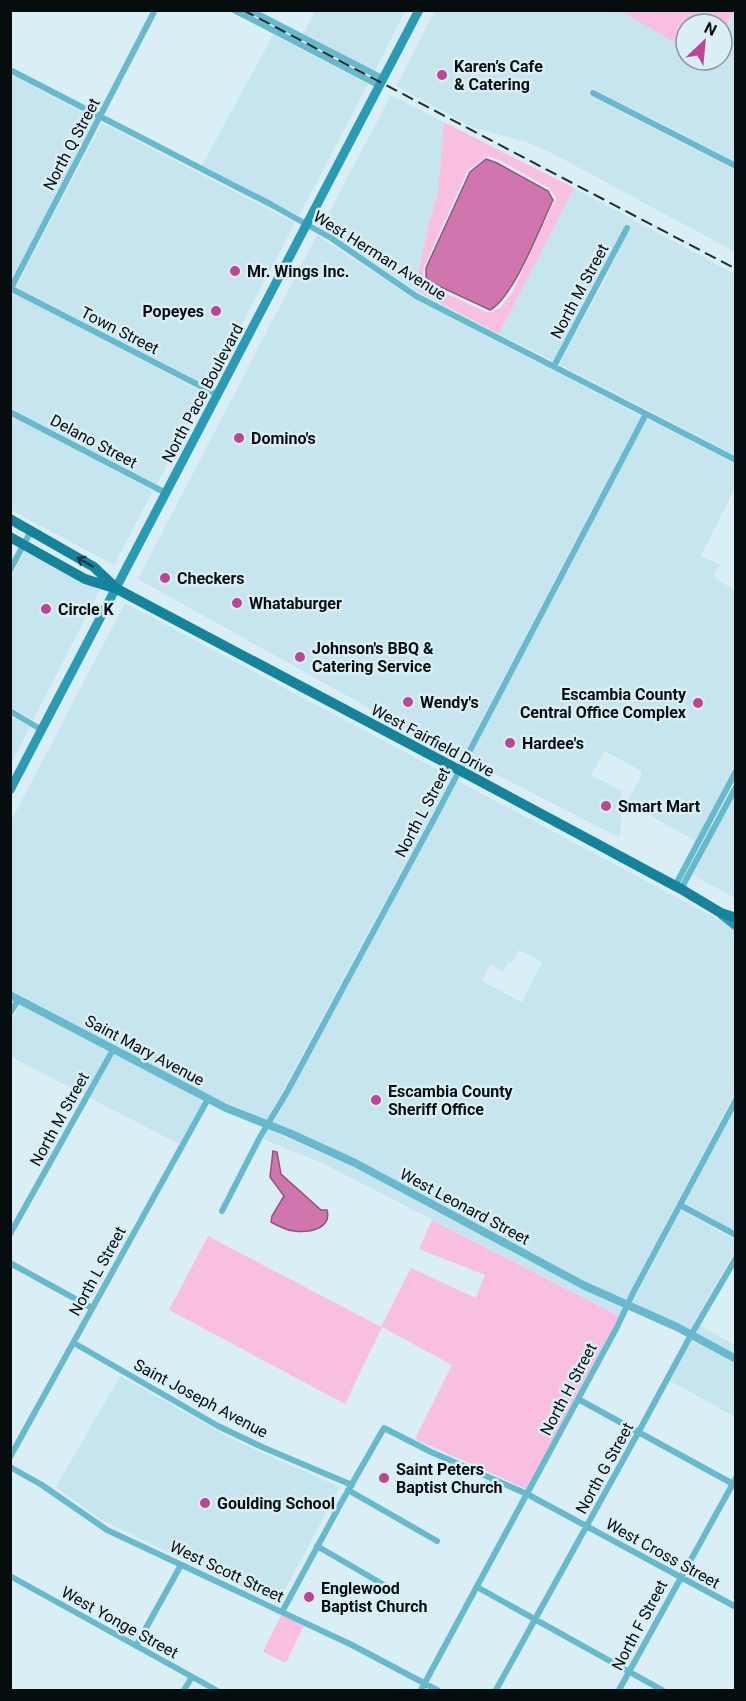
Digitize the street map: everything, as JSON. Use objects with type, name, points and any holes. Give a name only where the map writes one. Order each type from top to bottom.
[{"type":"main road","name":"North Pace Boulevard","points":[[10,790],[420,10]]},
{"type":"main road","name":"West Fairfield Drive","points":[[10,519],[94,567],[117,589]]},
{"type":"main road","name":"West Fairfield Drive","points":[[10,537],[85,579],[117,589],[459,770],[721,913],[735,918]]},
{"type":"main road","points":[[721,913],[735,926]]},
{"type":"street","name":"North Q Street","points":[[11,289],[155,10]]},
{"type":"street","points":[[234,10],[382,83]]},
{"type":"street","points":[[250,10],[382,83]]},
{"type":"street","name":"West Herman Avenue","points":[[10,70],[308,225],[338,242],[416,296],[735,460]]},
{"type":"street","points":[[593,93],[735,166]]},
{"type":"street","name":"North M Street","points":[[554,366],[627,228]]},
{"type":"street","name":"Town Street","points":[[11,289],[218,395]]},
{"type":"street","name":"Delano Street","points":[[10,412],[166,494]]},
{"type":"street","name":"North L Street","points":[[268,1125],[459,770],[646,414]]},
{"type":"street","points":[[10,570],[31,531]]},
{"type":"street","points":[[10,711],[42,730]]},
{"type":"street","points":[[678,888],[735,771]]},
{"type":"street","points":[[678,888],[735,787]]},
{"type":"street","name":"Saint Mary Avenue","points":[[10,994],[208,1099],[268,1125]]},
{"type":"street","points":[[10,1013],[19,999]]},
{"type":"street","name":"North M Street","points":[[10,1234],[114,1048]]},
{"type":"street","name":"North L Street","points":[[10,1457],[208,1099]]},
{"type":"street","name":"North H Street","points":[[423,1687],[733,1110],[735,1100]]},
{"type":"street","points":[[222,1211],[268,1125]]},
{"type":"street","name":"West Leonard Street","points":[[268,1125],[355,1163],[585,1286],[691,1335],[735,1359]]},
{"type":"street","points":[[680,1205],[735,1235]]},
{"type":"street","name":"North G Street","points":[[496,1690],[735,1258]]},
{"type":"street","points":[[10,1263],[92,1308]]},
{"type":"street","name":"Saint Joseph Avenue","points":[[74,1343],[226,1430],[350,1487],[437,1541]]},
{"type":"street","points":[[578,1399],[638,1433],[734,1482]]},
{"type":"street","name":"West Cross Street","points":[[350,1487],[384,1428],[431,1452],[527,1494],[735,1607]]},
{"type":"street","name":"West Scott Street","points":[[10,1467],[42,1485],[100,1525],[352,1645],[423,1687],[436,1690]]},
{"type":"street","name":"North F Street","points":[[619,1690],[734,1482]]},
{"type":"street","points":[[282,1612],[350,1487]]},
{"type":"street","points":[[317,1546],[396,1592]]},
{"type":"street","points":[[136,1646],[181,1565]]},
{"type":"street","name":"West Yonge Street","points":[[10,1576],[216,1690]]},
{"type":"street","points":[[477,1587],[662,1690]]},
{"type":"street","points":[[184,1690],[192,1677]]},
{"type":"shaded area","points":[[735,10],[734,12],[674,12],[674,42],[620,11]]},
{"type":"shaded area","points":[[316,11],[405,11],[375,71],[303,34]]},
{"type":"shaded area","points":[[435,11],[620,11],[674,42],[674,72],[734,72],[735,12],[735,161],[592,88],[588,95],[735,170],[735,252],[548,151],[529,143],[472,127],[396,86]]},
{"type":"shaded area","points":[[273,35],[368,84],[299,216],[202,165]]},
{"type":"shaded area","points":[[11,75],[96,120],[11,283]]},
{"type":"shaded area","points":[[391,95],[444,122],[438,194],[428,226],[419,271],[418,291],[495,332],[418,292],[321,228]]},
{"type":"shaded area","points":[[444,122],[574,188],[499,334],[418,291],[419,271],[428,226],[438,194]],"holes":[[[488,156],[549,188],[556,198],[512,293],[500,308],[488,313],[430,286],[424,279],[423,269],[468,170]]]},
{"type":"shaded area","points":[[102,123],[295,223],[209,386],[16,287]]},
{"type":"shaded area","points":[[486,159],[548,191],[553,200],[517,277],[499,303],[490,310],[432,283],[426,277],[426,268],[470,172]]},
{"type":"shaded area","points":[[574,188],[735,274],[735,455],[559,364],[606,278],[631,226],[625,224],[553,361],[499,334]]},
{"type":"shaded area","points":[[317,235],[414,299],[641,416],[462,757],[383,716],[138,579]]},
{"type":"shaded area","points":[[13,293],[205,393],[157,484],[11,408],[10,297]]},
{"type":"shaded area","points":[[11,416],[153,491],[114,565],[11,510]]},
{"type":"shaded area","points":[[647,419],[735,464],[735,488],[701,556],[735,572],[719,566],[714,573],[716,579],[735,590],[735,764],[696,841],[627,803],[641,776],[641,771],[605,751],[591,775],[622,791],[620,838],[468,760]]},
{"type":"shaded area","points":[[25,551],[100,590],[33,720],[11,707],[11,577]]},
{"type":"shaded area","points":[[125,603],[452,777],[267,1120],[210,1096],[11,990],[11,821]]},
{"type":"shaded area","points":[[11,716],[30,727],[11,764]]},
{"type":"shaded area","points":[[458,781],[729,925],[735,931],[735,1093],[625,1301],[357,1160],[273,1123]],"holes":[[[519,950],[542,962],[522,1002],[482,981],[490,965],[503,972],[509,961],[512,963]]]},
{"type":"shaded area","points":[[735,794],[736,898],[693,875]]},
{"type":"shaded area","points":[[20,1004],[109,1050],[84,1095],[11,1057],[11,1020]]},
{"type":"shaded area","points":[[115,1053],[203,1101],[179,1144],[90,1098]]},
{"type":"shaded area","points":[[732,1114],[735,1116],[735,1231],[685,1203]]},
{"type":"shaded area","points":[[269,1130],[353,1167],[622,1308],[619,1316],[324,1164],[263,1139]]},
{"type":"shaded area","points":[[273,1151],[277,1152],[281,1174],[321,1210],[327,1210],[328,1216],[323,1226],[300,1231],[285,1229],[271,1222],[284,1196],[270,1177]]},
{"type":"shaded area","points":[[681,1210],[735,1240],[735,1251],[690,1330],[632,1304]]},
{"type":"shaded area","points":[[432,1220],[619,1316],[526,1489],[415,1439],[452,1365],[382,1327],[345,1404],[169,1310],[208,1236],[381,1327],[411,1268],[476,1298],[485,1275],[419,1249]]},
{"type":"shaded area","points":[[700,1325],[735,1345],[735,1355],[696,1333]]},
{"type":"shaded area","points":[[692,1340],[735,1364],[735,1417],[670,1381]]},
{"type":"shaded area","name":"Goulding School","points":[[120,1376],[236,1441],[340,1487],[278,1603],[100,1519],[56,1487]]},
{"type":"shaded area","points":[[281,1615],[304,1626],[286,1663],[263,1652]]},
{"type":"railway","points":[[243,10],[736,269]]},
{"type":"place","name":"Karen’s Cafe & Catering","points":[[442,75]]},
{"type":"place","name":"Mr. Wings Inc.","points":[[235,271]]},
{"type":"place","name":"Popeyes","points":[[216,311]]},
{"type":"place","name":"Domino's","points":[[239,438]]},
{"type":"place","name":"Checkers","points":[[165,578]]},
{"type":"place","name":"Whataburger","points":[[237,603]]},
{"type":"place","name":"Circle K","points":[[46,609]]},
{"type":"place","name":"Johnson's BBQ & Catering Service","points":[[300,657]]},
{"type":"place","name":"Wendy's","points":[[408,702]]},
{"type":"place","name":"Escambia County Central Office Complex","points":[[698,703]]},
{"type":"place","name":"Hardee's","points":[[510,743]]},
{"type":"place","name":"Smart Mart","points":[[606,806]]},
{"type":"place","name":"Escambia County Sheriff Office","points":[[376,1100]]},
{"type":"place","name":"Saint Peters Baptist Church","points":[[384,1478]]},
{"type":"place","name":"Goulding School","points":[[205,1503]]},
{"type":"place","name":"Englewood Baptist Church","points":[[309,1597]]}]
